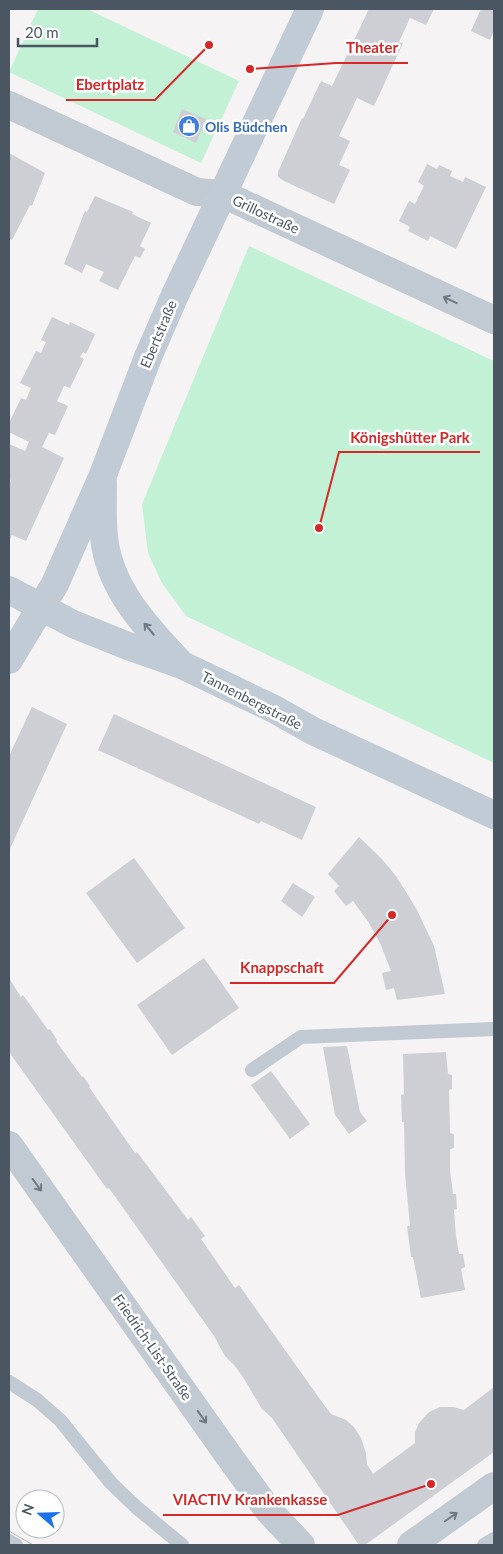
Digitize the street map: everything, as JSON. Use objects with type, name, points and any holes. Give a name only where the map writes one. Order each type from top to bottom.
[{"type":"street","name":"Ebertstraße","points":[[9,660],[55,584],[102,475],[148,357],[222,194],[310,9]]},
{"type":"street","name":"Grillostraße","points":[[9,105],[197,192],[222,194],[494,320]]},
{"type":"street","points":[[102,475],[104,538],[112,569],[124,593],[146,627],[182,664]]},
{"type":"street","name":"Tannenbergstraße","points":[[9,590],[82,628],[182,664],[313,731],[494,814]]},
{"type":"street","name":"Friedrich-List-Straße","points":[[9,1145],[231,1459],[270,1511],[301,1545]]},
{"type":"street","points":[[411,1545],[494,1486]]},
{"type":"lane","points":[[252,1070],[301,1037],[494,1029]]},
{"type":"lane","points":[[9,1382],[37,1400],[55,1415],[111,1483],[136,1507],[182,1545]]},
{"type":"lane","points":[[484,1545],[494,1539]]},
{"type":"lane","points":[[9,1541],[16,1545]]},
{"type":"green space","points":[[38,9],[87,9],[239,81],[201,163],[9,72]]},
{"type":"green space","points":[[249,246],[494,361],[494,763],[186,616],[162,583],[148,553],[142,504]]},
{"type":"building","points":[[369,9],[434,9],[426,25],[410,18],[399,42],[403,43],[374,106],[357,98],[339,136],[350,141],[339,165],[350,170],[334,204],[284,181],[278,177],[278,172],[321,81],[332,86]]},
{"type":"building","points":[[481,9],[494,9],[494,31],[490,40],[471,31]]},
{"type":"building","name":"Olis Büdchen","points":[[182,109],[206,119],[196,143],[173,132]]},
{"type":"building","points":[[9,153],[45,173],[32,206],[30,205],[12,240],[9,238]]},
{"type":"building","points":[[427,164],[437,169],[439,165],[452,171],[450,176],[463,182],[465,177],[486,187],[456,249],[430,236],[428,241],[408,231],[410,227],[399,221],[409,201],[415,204],[424,186],[418,182]]},
{"type":"building","points":[[95,196],[133,212],[132,214],[151,223],[140,246],[145,249],[140,258],[135,256],[118,290],[99,281],[104,272],[86,264],[82,273],[64,264],[85,211],[87,212]]},
{"type":"building","points":[[52,317],[69,325],[70,322],[95,334],[86,354],[83,352],[80,357],[84,359],[70,388],[64,386],[57,401],[68,406],[55,435],[49,433],[42,447],[64,458],[26,541],[12,535],[9,542],[9,486],[11,480],[9,479],[9,444],[25,451],[29,442],[9,432],[9,423],[21,398],[26,400],[31,388],[20,383],[36,351],[41,353],[46,342],[41,340]]},
{"type":"building","points":[[32,707],[67,724],[9,851],[9,756]]},
{"type":"building","points":[[114,714],[316,807],[302,840],[261,821],[259,824],[98,750]]},
{"type":"building","points":[[359,837],[381,858],[396,876],[416,908],[434,946],[445,994],[397,1000],[394,988],[386,990],[382,973],[391,971],[380,943],[369,923],[353,901],[346,906],[334,891],[339,886],[328,874]]},
{"type":"building","points":[[134,858],[185,928],[137,963],[86,893]]},
{"type":"building","points":[[293,883],[315,897],[302,917],[281,901]]},
{"type":"building","points":[[204,958],[239,1008],[172,1055],[137,1005]]},
{"type":"building","points":[[9,978],[21,997],[23,995],[48,1030],[50,1029],[56,1041],[83,1076],[135,1153],[137,1152],[188,1220],[191,1217],[205,1236],[201,1239],[235,1288],[239,1285],[331,1414],[346,1420],[354,1427],[361,1438],[367,1464],[373,1474],[415,1443],[415,1432],[419,1423],[429,1412],[440,1407],[454,1407],[464,1410],[494,1387],[494,1452],[365,1545],[359,1545],[272,1418],[262,1409],[243,1377],[225,1356],[214,1336],[109,1188],[107,1189],[9,1052]]},
{"type":"building","points":[[347,1046],[360,1112],[367,1121],[349,1134],[335,1115],[323,1047]]},
{"type":"building","points":[[446,1052],[448,1074],[452,1075],[452,1089],[449,1090],[450,1133],[454,1134],[454,1148],[450,1149],[450,1171],[453,1194],[456,1194],[457,1209],[454,1210],[456,1236],[459,1254],[463,1254],[465,1267],[461,1269],[465,1290],[421,1298],[413,1257],[411,1257],[407,1226],[410,1226],[405,1174],[404,1122],[402,1122],[401,1095],[404,1094],[403,1054]]},
{"type":"building","points":[[271,1071],[310,1124],[290,1139],[251,1085]]},
{"type":"tram line","points":[[9,1531],[33,1545]]},
{"type":"place","name":"Ebertplatz","points":[[209,45]]},
{"type":"place","name":"Theater","points":[[250,69]]},
{"type":"place","name":"Olis Büdchen","points":[[189,126]]},
{"type":"place","name":"Königshütter Park","points":[[319,528]]},
{"type":"place","name":"Knappschaft","points":[[392,915]]},
{"type":"place","name":"VIACTIV Krankenkasse","points":[[431,1484]]}]
